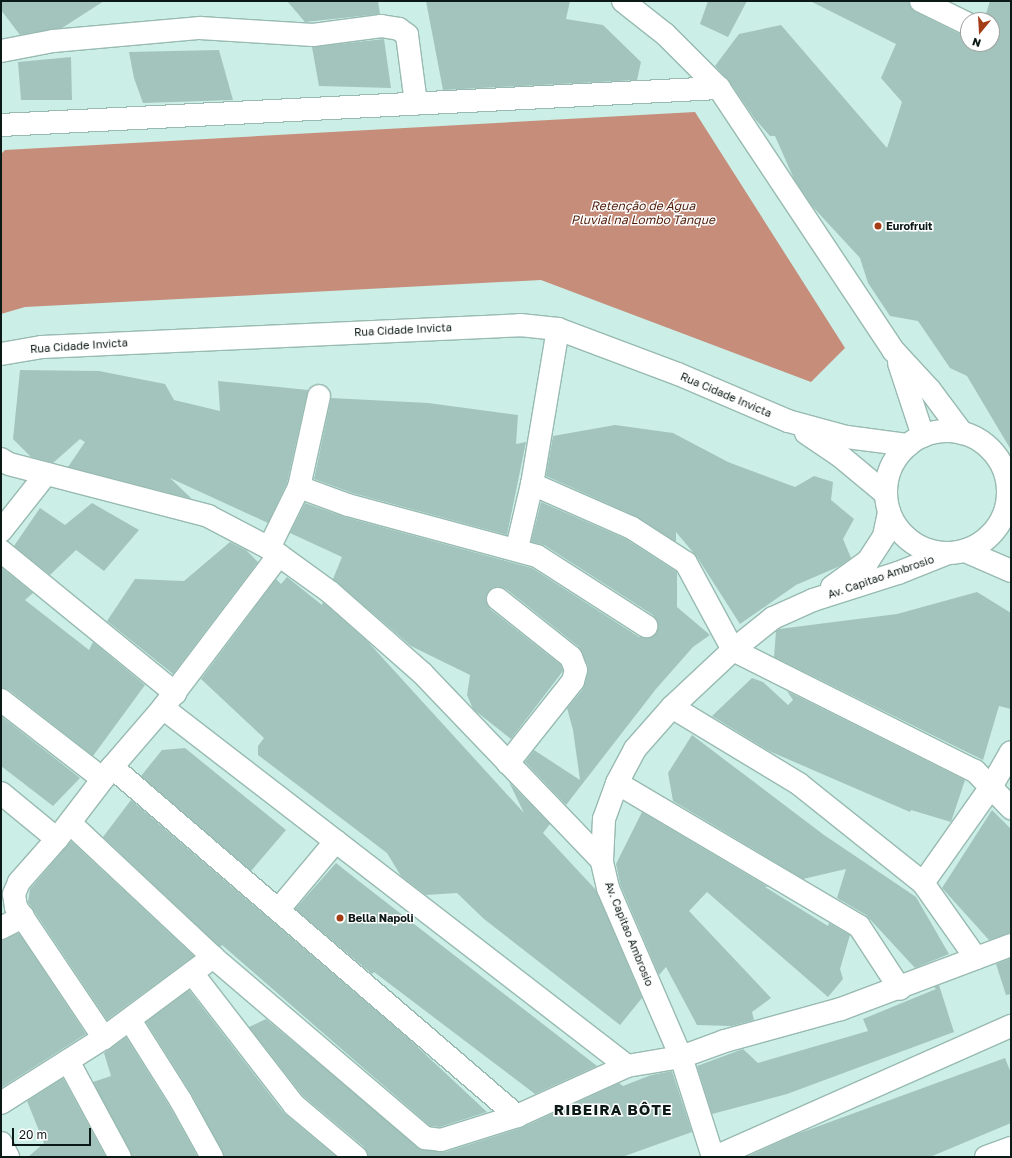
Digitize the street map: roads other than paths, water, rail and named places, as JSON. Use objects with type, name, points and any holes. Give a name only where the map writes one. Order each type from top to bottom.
[{"type":"street","points":[[623,1],[665,34],[719,88],[893,350],[930,390],[962,433]]},
{"type":"street","points":[[920,1],[960,20]]},
{"type":"street","points":[[1,51],[54,41],[200,28],[313,34],[381,26],[399,29],[407,35],[416,104]]},
{"type":"street","points":[[1,125],[719,88]]},
{"type":"street","name":"Rua Cidade Invicta","points":[[1,354],[42,347],[520,325],[558,329],[678,374],[788,421],[847,437],[916,441]]},
{"type":"street","points":[[517,548],[532,484],[558,329]]},
{"type":"street","points":[[893,350],[910,392],[916,441]]},
{"type":"street","points":[[104,1038],[16,907],[14,894],[19,882],[63,831],[107,773],[169,700],[274,552],[299,487],[319,396]]},
{"type":"street","name":"Rua Cidade Invicta","points":[[788,421],[839,455],[888,503]]},
{"type":"street","points":[[956,552],[985,540],[1008,514],[1008,487],[1005,476],[1003,456],[980,441],[962,433],[942,432],[916,441],[893,464],[888,476],[888,503],[899,529],[912,542],[929,550],[956,552],[1011,571]]},
{"type":"street","points":[[1,459],[9,464],[208,516],[274,552],[330,592],[422,673],[602,861]]},
{"type":"street","points":[[1,531],[46,474]]},
{"type":"street","points":[[532,484],[632,528],[686,563],[732,650],[975,771],[1011,808]]},
{"type":"street","points":[[299,487],[348,506],[517,548],[538,556],[646,626]]},
{"type":"street","name":"Av. Capitao Ambrosio","points":[[813,600],[868,561],[884,536],[888,503]]},
{"type":"street","points":[[1,551],[169,700],[336,841],[627,1066]]},
{"type":"street","name":"Av. Capitao Ambrosio","points":[[714,1157],[681,1056],[608,888],[602,861],[604,819],[617,783],[635,749],[672,707],[732,650],[773,618],[813,600],[898,573],[956,552]]},
{"type":"street","points":[[498,599],[571,657],[576,670],[573,681],[508,763]]},
{"type":"street","points":[[1,700],[107,773],[278,910],[517,1116]]},
{"type":"street","points":[[672,707],[799,784],[923,883],[976,958]]},
{"type":"street","points":[[923,883],[991,787],[1011,752]]},
{"type":"street","points":[[617,783],[859,926],[900,989]]},
{"type":"street","points":[[1,793],[63,831],[425,1138],[441,1140],[517,1116],[627,1066],[681,1056],[725,1041],[841,1009],[900,989],[1011,945]]},
{"type":"street","points":[[278,910],[336,841]]},
{"type":"street","points":[[1,928],[23,917]]},
{"type":"street","points":[[1,1103],[104,1038],[213,957]]},
{"type":"street","points":[[192,973],[294,1105],[356,1157]]},
{"type":"street","points":[[130,1020],[181,1101],[212,1157]]},
{"type":"street","points":[[714,1157],[1011,1026]]},
{"type":"street","points":[[68,1061],[120,1157]]},
{"type":"street","points":[[1,1143],[8,1157]]},
{"type":"street","points":[[986,1157],[1011,1148]]},
{"type":"water","name":"Retenção de Água Pluvial na Lombo Tanque","points":[[695,112],[845,348],[811,382],[541,280],[25,307],[1,314],[1,154],[5,150]]},
{"type":"place","name":"Eurofruit","points":[[878,226]]},
{"type":"place","name":"Bella Napoli","points":[[340,918]]},
{"type":"district","name":"RIBEIRA BÔTE","points":[[613,1110]]}]
